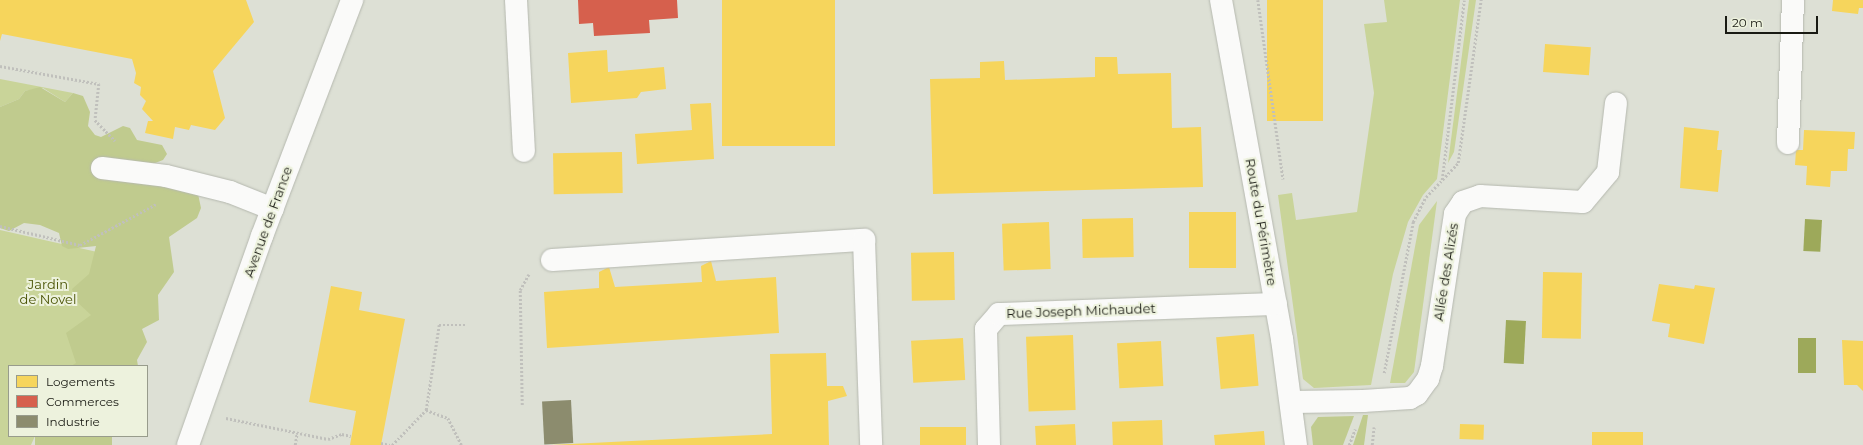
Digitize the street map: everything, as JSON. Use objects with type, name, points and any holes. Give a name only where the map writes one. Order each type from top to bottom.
[{"type":"street","name":"Avenue de France","points":[[188,445],[273,209],[352,0]]},
{"type":"street","points":[[516,0],[524,150]]},
{"type":"street","name":"Route du Périmètre","points":[[1221,0],[1276,304],[1292,402],[1296,445]]},
{"type":"street","points":[[1788,143],[1793,7]]},
{"type":"street","name":"Allée des Alizés","points":[[1292,402],[1410,398],[1423,387],[1432,366],[1455,214],[1463,202],[1480,196],[1583,202],[1608,172],[1616,103]]},
{"type":"street","points":[[102,168],[166,176],[230,192],[273,209]]},
{"type":"street","points":[[552,260],[864,240],[871,445]]},
{"type":"street","name":"Rue Joseph Michaudet","points":[[989,445],[986,329],[999,314],[1276,304]]},
{"type":"path","points":[[1258,0],[1284,179]]},
{"type":"path","points":[[1455,214],[1442,180],[1464,0]]},
{"type":"path","points":[[0,66],[98,84],[95,120]]},
{"type":"path","points":[[0,226],[80,245],[160,201]]},
{"type":"path","points":[[522,405],[520,290],[525,277],[546,267],[552,260]]},
{"type":"path","points":[[382,443],[391,445],[426,410],[439,326],[465,325]]},
{"type":"path","points":[[426,410],[448,418],[462,445]]},
{"type":"path","points":[[200,412],[328,439],[342,434],[351,436]]},
{"type":"path","points":[[295,445],[297,433]]},
{"type":"green space","points":[[1384,0],[1460,0],[1437,179],[1423,195],[1408,222],[1393,274],[1371,385],[1314,388],[1303,379],[1278,195],[1292,193],[1296,220],[1357,212],[1374,93],[1364,24],[1387,22]]},
{"type":"green space","points":[[1469,0],[1476,0],[1454,152],[1448,163]]},
{"type":"green space","points":[[0,79],[73,93],[65,102],[43,88],[25,91],[19,99],[0,107]]},
{"type":"green space","points":[[1437,201],[1414,372],[1405,383],[1390,383],[1419,225]]},
{"type":"green space","name":"Jardin de Novel","points":[[0,230],[106,254],[81,365],[8,365],[8,437],[35,437],[31,445],[0,445]]},
{"type":"shaded area","points":[[40,87],[65,102],[73,93],[83,96],[90,112],[88,126],[95,135],[101,137],[123,126],[130,128],[137,140],[162,145],[167,154],[163,160],[150,165],[137,180],[198,194],[201,208],[197,218],[169,237],[174,272],[158,295],[159,320],[142,329],[147,342],[137,360],[138,365],[73,365],[76,363],[66,333],[91,315],[76,301],[72,289],[89,274],[96,246],[68,249],[62,246],[59,233],[40,225],[24,223],[9,231],[0,228],[0,107],[19,99],[25,91]]},
{"type":"shaded area","points":[[1805,219],[1822,220],[1820,252],[1803,251]]},
{"type":"shaded area","points":[[1506,320],[1526,321],[1524,364],[1504,363]]},
{"type":"shaded area","points":[[1798,338],[1816,338],[1816,373],[1798,373]]},
{"type":"shaded area","points":[[1363,415],[1368,415],[1364,445],[1353,445]]},
{"type":"shaded area","points":[[1354,416],[1343,445],[1313,445],[1311,427],[1318,417]]},
{"type":"shaded area","points":[[35,437],[112,437],[112,445],[35,445]]},
{"type":"building: Logements","points":[[0,0],[246,0],[254,22],[213,71],[225,118],[215,130],[191,125],[189,130],[175,127],[173,139],[145,133],[148,121],[153,121],[142,109],[146,101],[140,95],[141,87],[134,83],[136,73],[132,59],[2,34],[0,41]]},
{"type":"building: Logements","points":[[722,0],[835,0],[835,146],[722,146]]},
{"type":"building: Logements","points":[[1267,0],[1323,0],[1323,121],[1267,121]]},
{"type":"building: Logements","points":[[1833,0],[1863,0],[1863,8],[1859,8],[1858,14],[1832,11]]},
{"type":"building: Logements","points":[[1545,44],[1591,47],[1589,75],[1543,72]]},
{"type":"building: Logements","points":[[607,50],[608,72],[664,67],[666,89],[641,92],[637,98],[571,103],[568,53]]},
{"type":"building: Logements","points":[[1095,57],[1117,57],[1118,74],[1171,73],[1172,128],[1201,127],[1203,187],[933,194],[930,79],[980,78],[980,62],[1004,61],[1005,80],[1095,77]]},
{"type":"building: Logements","points":[[711,103],[714,159],[637,164],[635,134],[692,130],[690,104]]},
{"type":"building: Logements","points":[[1684,127],[1719,131],[1717,150],[1722,150],[1718,192],[1680,188]]},
{"type":"building: Logements","points":[[1804,130],[1855,132],[1854,149],[1848,149],[1847,171],[1831,171],[1830,187],[1806,185],[1807,166],[1795,165],[1796,150],[1803,150]]},
{"type":"building: Logements","points":[[622,152],[623,193],[554,194],[553,153]]},
{"type":"building: Logements","points":[[1189,212],[1236,212],[1236,268],[1189,268]]},
{"type":"building: Logements","points":[[1133,218],[1134,257],[1083,258],[1082,219]]},
{"type":"building: Logements","points":[[1049,222],[1051,269],[1004,271],[1002,224]]},
{"type":"building: Logements","points":[[954,252],[955,300],[912,301],[911,253]]},
{"type":"building: Logements","points":[[711,261],[716,281],[776,277],[779,333],[547,348],[544,292],[599,288],[599,272],[609,267],[615,287],[702,282],[701,266]]},
{"type":"building: Logements","points":[[1543,272],[1582,273],[1581,339],[1542,338]]},
{"type":"building: Logements","points":[[1659,284],[1694,289],[1695,285],[1715,288],[1704,344],[1668,337],[1670,324],[1652,321]]},
{"type":"building: Logements","points":[[331,286],[362,292],[359,310],[405,319],[381,445],[350,445],[356,411],[309,402]]},
{"type":"building: Logements","points":[[1254,334],[1259,386],[1221,389],[1216,337]]},
{"type":"building: Logements","points":[[1073,335],[1076,410],[1029,412],[1026,337]]},
{"type":"building: Logements","points":[[963,338],[965,380],[913,383],[911,341]]},
{"type":"building: Logements","points":[[1842,340],[1863,341],[1863,391],[1857,385],[1844,385]]},
{"type":"building: Logements","points":[[1161,341],[1163,386],[1119,388],[1117,343]]},
{"type":"building: Logements","points":[[826,353],[827,386],[843,386],[847,396],[828,401],[829,445],[550,445],[772,434],[770,354]]},
{"type":"building: Logements","points":[[1162,420],[1163,445],[1113,445],[1112,422]]},
{"type":"building: Logements","points":[[1075,424],[1076,445],[1036,445],[1035,426]]},
{"type":"building: Logements","points":[[1460,424],[1484,425],[1483,440],[1459,439]]},
{"type":"building: Logements","points":[[920,427],[966,427],[966,445],[920,445]]},
{"type":"building: Logements","points":[[1264,431],[1265,445],[1215,445],[1214,435]]},
{"type":"building: Logements","points":[[1592,432],[1643,432],[1643,445],[1592,445]]},
{"type":"building: Commerces","points":[[578,0],[677,0],[678,18],[649,20],[650,33],[594,36],[593,23],[579,24]]},
{"type":"building: Industrie","points":[[571,400],[573,443],[544,444],[542,402]]}]
